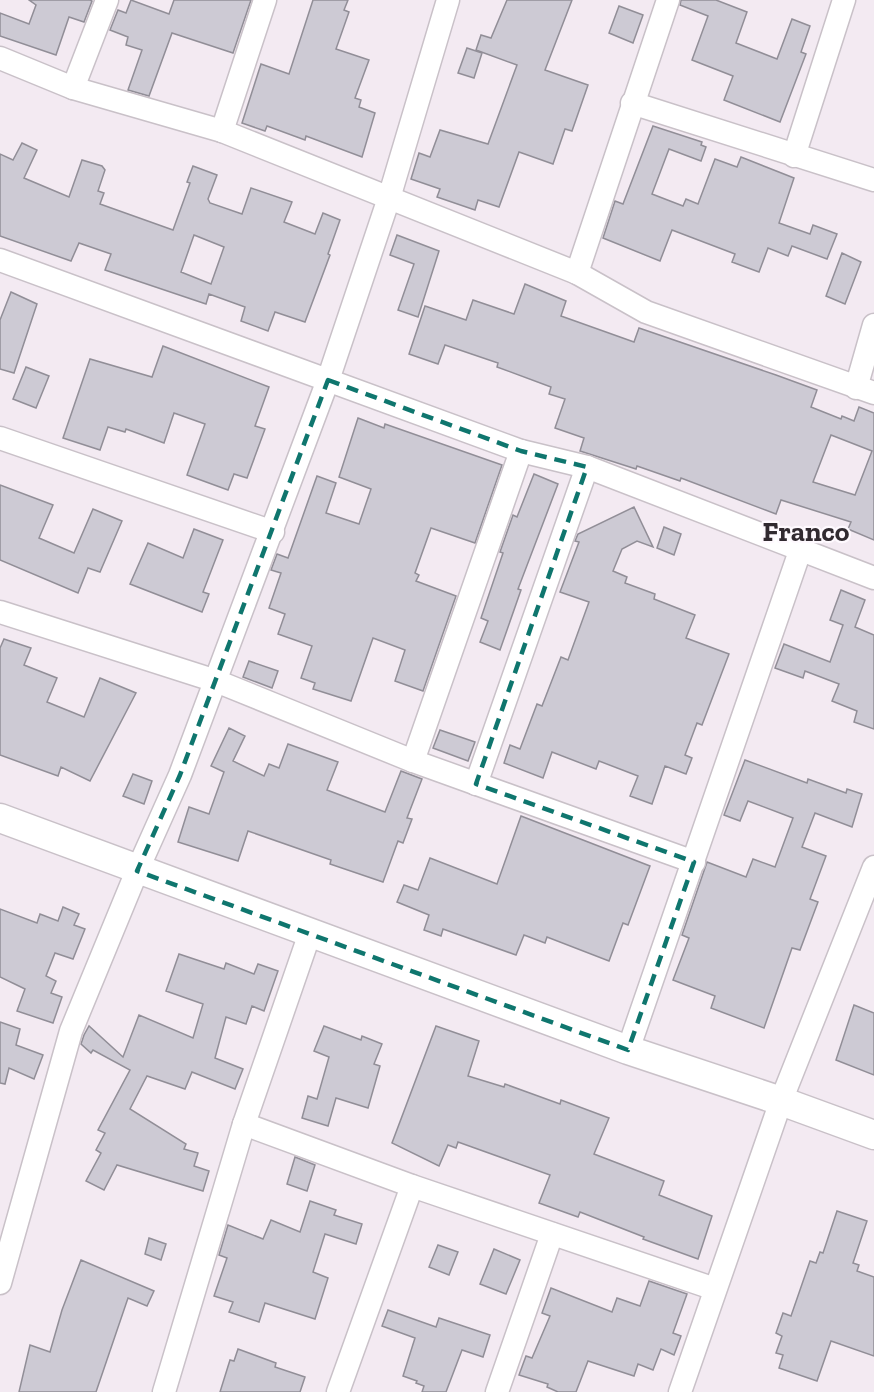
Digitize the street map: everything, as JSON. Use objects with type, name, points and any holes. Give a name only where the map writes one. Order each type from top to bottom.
[{"type":"street","points":[[73,88],[107,0]]},
{"type":"street","points":[[222,131],[265,0]]},
{"type":"street","points":[[0,1283],[72,1031],[137,871],[180,775],[273,532],[328,380],[389,198],[448,0]]},
{"type":"street","points":[[577,273],[668,0]]},
{"type":"street","points":[[794,156],[844,0]]},
{"type":"street","points":[[0,58],[73,88],[222,131],[577,273],[646,312],[865,390],[874,325]]},
{"type":"street","points":[[632,103],[874,180]]},
{"type":"street","points":[[0,261],[112,304],[521,451],[587,467],[874,578]]},
{"type":"street","points":[[0,438],[273,532]]},
{"type":"street","points":[[413,761],[521,451]]},
{"type":"street","points":[[476,784],[587,467]]},
{"type":"street","points":[[628,1050],[800,551]]},
{"type":"street","points":[[0,612],[216,681],[413,761],[694,862]]},
{"type":"street","points":[[0,818],[137,871],[628,1050],[781,1101],[874,1136]]},
{"type":"street","points":[[680,1392],[781,1101],[864,924],[874,867]]},
{"type":"street","points":[[164,1392],[244,1124],[310,933]]},
{"type":"street","points":[[244,1124],[412,1186],[715,1289]]},
{"type":"street","points":[[338,1392],[412,1186]]},
{"type":"street","points":[[497,1392],[552,1234]]},
{"type":"highlighted area","points":[[328,380],[521,451],[587,467],[476,784],[694,862],[628,1050],[137,871],[180,775]]},
{"type":"building","points":[[29,0],[92,1],[84,22],[69,17],[56,55],[0,36],[0,13],[29,24],[36,5]]},
{"type":"building","points":[[131,0],[169,14],[174,0],[251,0],[233,53],[172,33],[149,96],[128,90],[142,50],[126,45],[128,37],[110,30],[118,10],[126,13]]},
{"type":"building","points":[[313,0],[348,0],[344,10],[349,12],[336,49],[369,60],[355,98],[361,100],[359,107],[375,113],[362,157],[306,136],[305,140],[267,126],[265,131],[242,123],[261,64],[289,74]]},
{"type":"building","points":[[507,0],[572,0],[545,70],[588,85],[572,131],[565,129],[553,164],[519,152],[499,207],[478,200],[475,210],[437,197],[440,189],[411,179],[419,153],[430,157],[440,130],[488,144],[517,65],[476,50],[481,35],[491,38]]},
{"type":"building","points":[[681,0],[716,0],[747,12],[736,43],[777,59],[792,19],[810,26],[801,52],[806,54],[780,122],[724,100],[733,76],[692,60],[708,16],[680,5]]},
{"type":"building","points":[[619,6],[643,15],[633,43],[609,33]]},
{"type":"building","points":[[467,48],[482,53],[474,78],[458,73]]},
{"type":"building","points":[[653,126],[702,142],[701,145],[706,147],[701,161],[669,149],[652,194],[683,206],[686,199],[698,204],[715,159],[737,167],[741,157],[794,178],[779,223],[810,234],[813,225],[837,234],[827,259],[792,246],[788,256],[768,248],[759,272],[732,262],[735,254],[672,230],[660,261],[603,238],[615,201],[623,204]]},
{"type":"building","points":[[22,143],[37,150],[24,178],[69,197],[82,160],[102,166],[105,170],[98,191],[104,193],[100,204],[173,230],[190,183],[187,182],[193,166],[217,175],[208,199],[210,203],[242,214],[251,188],[292,202],[284,222],[315,234],[323,213],[340,220],[328,254],[330,255],[305,322],[275,312],[268,331],[241,321],[245,307],[209,294],[206,304],[105,270],[111,254],[79,243],[71,261],[0,236],[0,154],[13,160]],"holes":[[[194,235],[224,247],[211,284],[181,272]]]},
{"type":"building","points":[[397,235],[439,251],[418,317],[398,310],[414,264],[390,255]]},
{"type":"building","points":[[842,253],[861,262],[845,304],[826,296]]},
{"type":"building","points":[[525,284],[566,301],[561,316],[634,342],[639,328],[817,390],[811,407],[841,419],[842,416],[854,421],[859,407],[874,413],[874,540],[848,529],[851,522],[781,500],[776,514],[681,478],[680,481],[637,466],[636,469],[580,451],[584,438],[555,428],[565,399],[549,394],[551,387],[497,367],[498,363],[445,345],[438,364],[409,354],[425,306],[466,320],[473,300],[514,314]],"holes":[[[831,435],[872,451],[855,495],[813,482]]]},
{"type":"building","points":[[11,292],[37,304],[14,373],[0,369],[0,320]]},
{"type":"building","points":[[163,346],[269,387],[255,426],[265,429],[247,478],[234,474],[228,490],[187,475],[205,424],[174,413],[164,443],[126,429],[125,432],[108,427],[100,450],[63,438],[90,359],[152,377]]},
{"type":"building","points":[[26,367],[49,376],[36,408],[13,399]]},
{"type":"building","points":[[358,418],[384,428],[385,424],[502,465],[475,543],[431,528],[415,573],[419,575],[416,581],[456,596],[423,691],[395,681],[405,650],[373,638],[351,701],[313,689],[315,683],[301,678],[312,646],[278,634],[285,614],[269,608],[281,573],[271,570],[277,554],[288,558],[317,476],[336,483],[326,513],[359,524],[371,489],[339,477]]},
{"type":"building","points":[[534,474],[558,484],[518,589],[521,590],[500,650],[480,642],[488,621],[481,618],[513,515],[517,517]]},
{"type":"building","points":[[0,485],[53,505],[39,538],[74,553],[93,509],[122,521],[100,572],[88,568],[78,593],[0,560]]},
{"type":"building","points":[[634,507],[653,547],[637,541],[622,549],[613,571],[627,577],[625,583],[655,594],[654,599],[695,615],[686,638],[729,654],[702,725],[697,723],[685,755],[692,758],[686,774],[665,766],[652,804],[630,796],[638,776],[599,761],[596,769],[552,752],[543,778],[504,763],[510,745],[520,749],[537,704],[542,706],[561,657],[568,660],[589,602],[560,592],[579,542],[575,541],[578,534]]},
{"type":"building","points":[[664,527],[681,534],[674,555],[657,548]]},
{"type":"building","points":[[194,529],[223,540],[203,592],[209,594],[202,612],[130,584],[148,543],[183,558]]},
{"type":"building","points":[[841,590],[865,600],[855,627],[874,635],[874,729],[854,722],[857,711],[832,701],[839,684],[805,671],[803,678],[775,668],[784,644],[830,662],[843,625],[830,620]]},
{"type":"building","points":[[4,639],[31,648],[24,665],[57,678],[47,702],[84,717],[100,678],[136,693],[90,781],[61,767],[58,776],[0,755],[0,648]]},
{"type":"building","points":[[249,661],[278,671],[272,688],[243,677]]},
{"type":"building","points":[[229,728],[245,736],[233,761],[264,776],[269,764],[279,768],[288,744],[338,762],[327,790],[385,812],[401,771],[422,779],[407,818],[412,819],[403,843],[398,841],[383,882],[330,864],[331,860],[248,831],[238,861],[178,842],[189,807],[209,814],[224,772],[211,766]]},
{"type":"building","points":[[440,730],[475,742],[468,761],[433,748]]},
{"type":"building","points":[[745,760],[807,783],[808,779],[846,793],[847,789],[862,794],[852,827],[815,813],[802,847],[826,856],[810,899],[818,902],[800,950],[792,948],[764,1028],[711,1008],[715,996],[673,980],[689,938],[682,935],[707,862],[746,877],[753,859],[775,867],[793,818],[748,801],[740,821],[724,815]]},
{"type":"building","points":[[133,774],[152,781],[144,804],[123,796]]},
{"type":"building","points":[[521,816],[650,866],[628,925],[623,923],[609,961],[547,937],[545,943],[524,935],[516,955],[443,929],[441,936],[424,930],[429,915],[397,902],[404,885],[418,890],[430,858],[497,884]]},
{"type":"building","points":[[63,907],[79,914],[74,925],[85,929],[73,959],[55,953],[46,976],[56,981],[51,993],[62,997],[53,1023],[17,1011],[25,989],[0,977],[0,909],[37,923],[40,914],[58,921]]},
{"type":"building","points":[[179,954],[224,969],[226,963],[254,974],[258,964],[278,971],[264,1011],[252,1006],[246,1024],[226,1017],[215,1058],[243,1069],[235,1089],[192,1072],[185,1089],[147,1076],[130,1109],[186,1144],[184,1149],[198,1153],[194,1166],[209,1171],[203,1191],[117,1165],[104,1190],[86,1181],[101,1153],[96,1150],[105,1133],[98,1130],[130,1070],[93,1050],[91,1053],[81,1044],[89,1026],[123,1057],[139,1015],[193,1038],[203,1004],[166,991]]},
{"type":"building","points":[[854,1005],[874,1013],[874,1075],[836,1060]]},
{"type":"building","points":[[0,1022],[20,1029],[16,1045],[43,1055],[34,1079],[9,1068],[5,1084],[0,1083]]},
{"type":"building","points":[[324,1026],[361,1040],[362,1036],[382,1044],[374,1064],[380,1066],[368,1108],[336,1098],[328,1126],[302,1118],[308,1096],[317,1099],[329,1057],[314,1051]]},
{"type":"building","points":[[436,1026],[479,1041],[468,1076],[504,1087],[505,1084],[560,1104],[561,1100],[609,1118],[594,1154],[664,1181],[659,1195],[712,1216],[698,1259],[580,1212],[578,1217],[539,1203],[550,1175],[458,1142],[456,1148],[448,1145],[439,1166],[392,1143]]},
{"type":"building","points":[[295,1157],[315,1165],[307,1191],[287,1184]]},
{"type":"building","points":[[310,1201],[336,1210],[334,1215],[362,1224],[356,1244],[325,1234],[313,1272],[328,1278],[315,1319],[265,1303],[259,1322],[229,1312],[233,1302],[214,1296],[227,1258],[219,1255],[228,1225],[263,1239],[271,1220],[300,1232]]},
{"type":"building","points":[[837,1211],[867,1221],[853,1263],[859,1265],[857,1271],[874,1277],[874,1356],[831,1341],[817,1381],[779,1368],[783,1355],[776,1353],[782,1336],[776,1333],[783,1313],[791,1316],[810,1261],[816,1263],[820,1252],[823,1253]]},
{"type":"building","points":[[149,1238],[166,1244],[161,1260],[145,1254]]},
{"type":"building","points":[[438,1245],[458,1252],[449,1275],[429,1267]]},
{"type":"building","points":[[494,1249],[520,1260],[506,1294],[480,1284]]},
{"type":"building","points":[[81,1260],[154,1291],[147,1306],[128,1298],[96,1392],[19,1392],[30,1345],[50,1352],[62,1310]]},
{"type":"building","points":[[649,1281],[687,1294],[673,1333],[681,1336],[674,1355],[661,1349],[653,1370],[638,1364],[634,1376],[588,1361],[576,1392],[558,1392],[547,1387],[548,1384],[519,1375],[526,1356],[532,1358],[550,1316],[542,1313],[551,1288],[612,1312],[617,1298],[640,1306]]},
{"type":"building","points":[[388,1310],[436,1327],[439,1318],[490,1335],[483,1357],[462,1350],[446,1392],[422,1392],[424,1386],[403,1376],[415,1338],[382,1326]]},
{"type":"building","points":[[238,1349],[276,1363],[275,1367],[305,1377],[300,1392],[220,1392],[230,1360],[234,1361]]},
{"type":"district","name":"Franco","points":[[806,531]]}]
